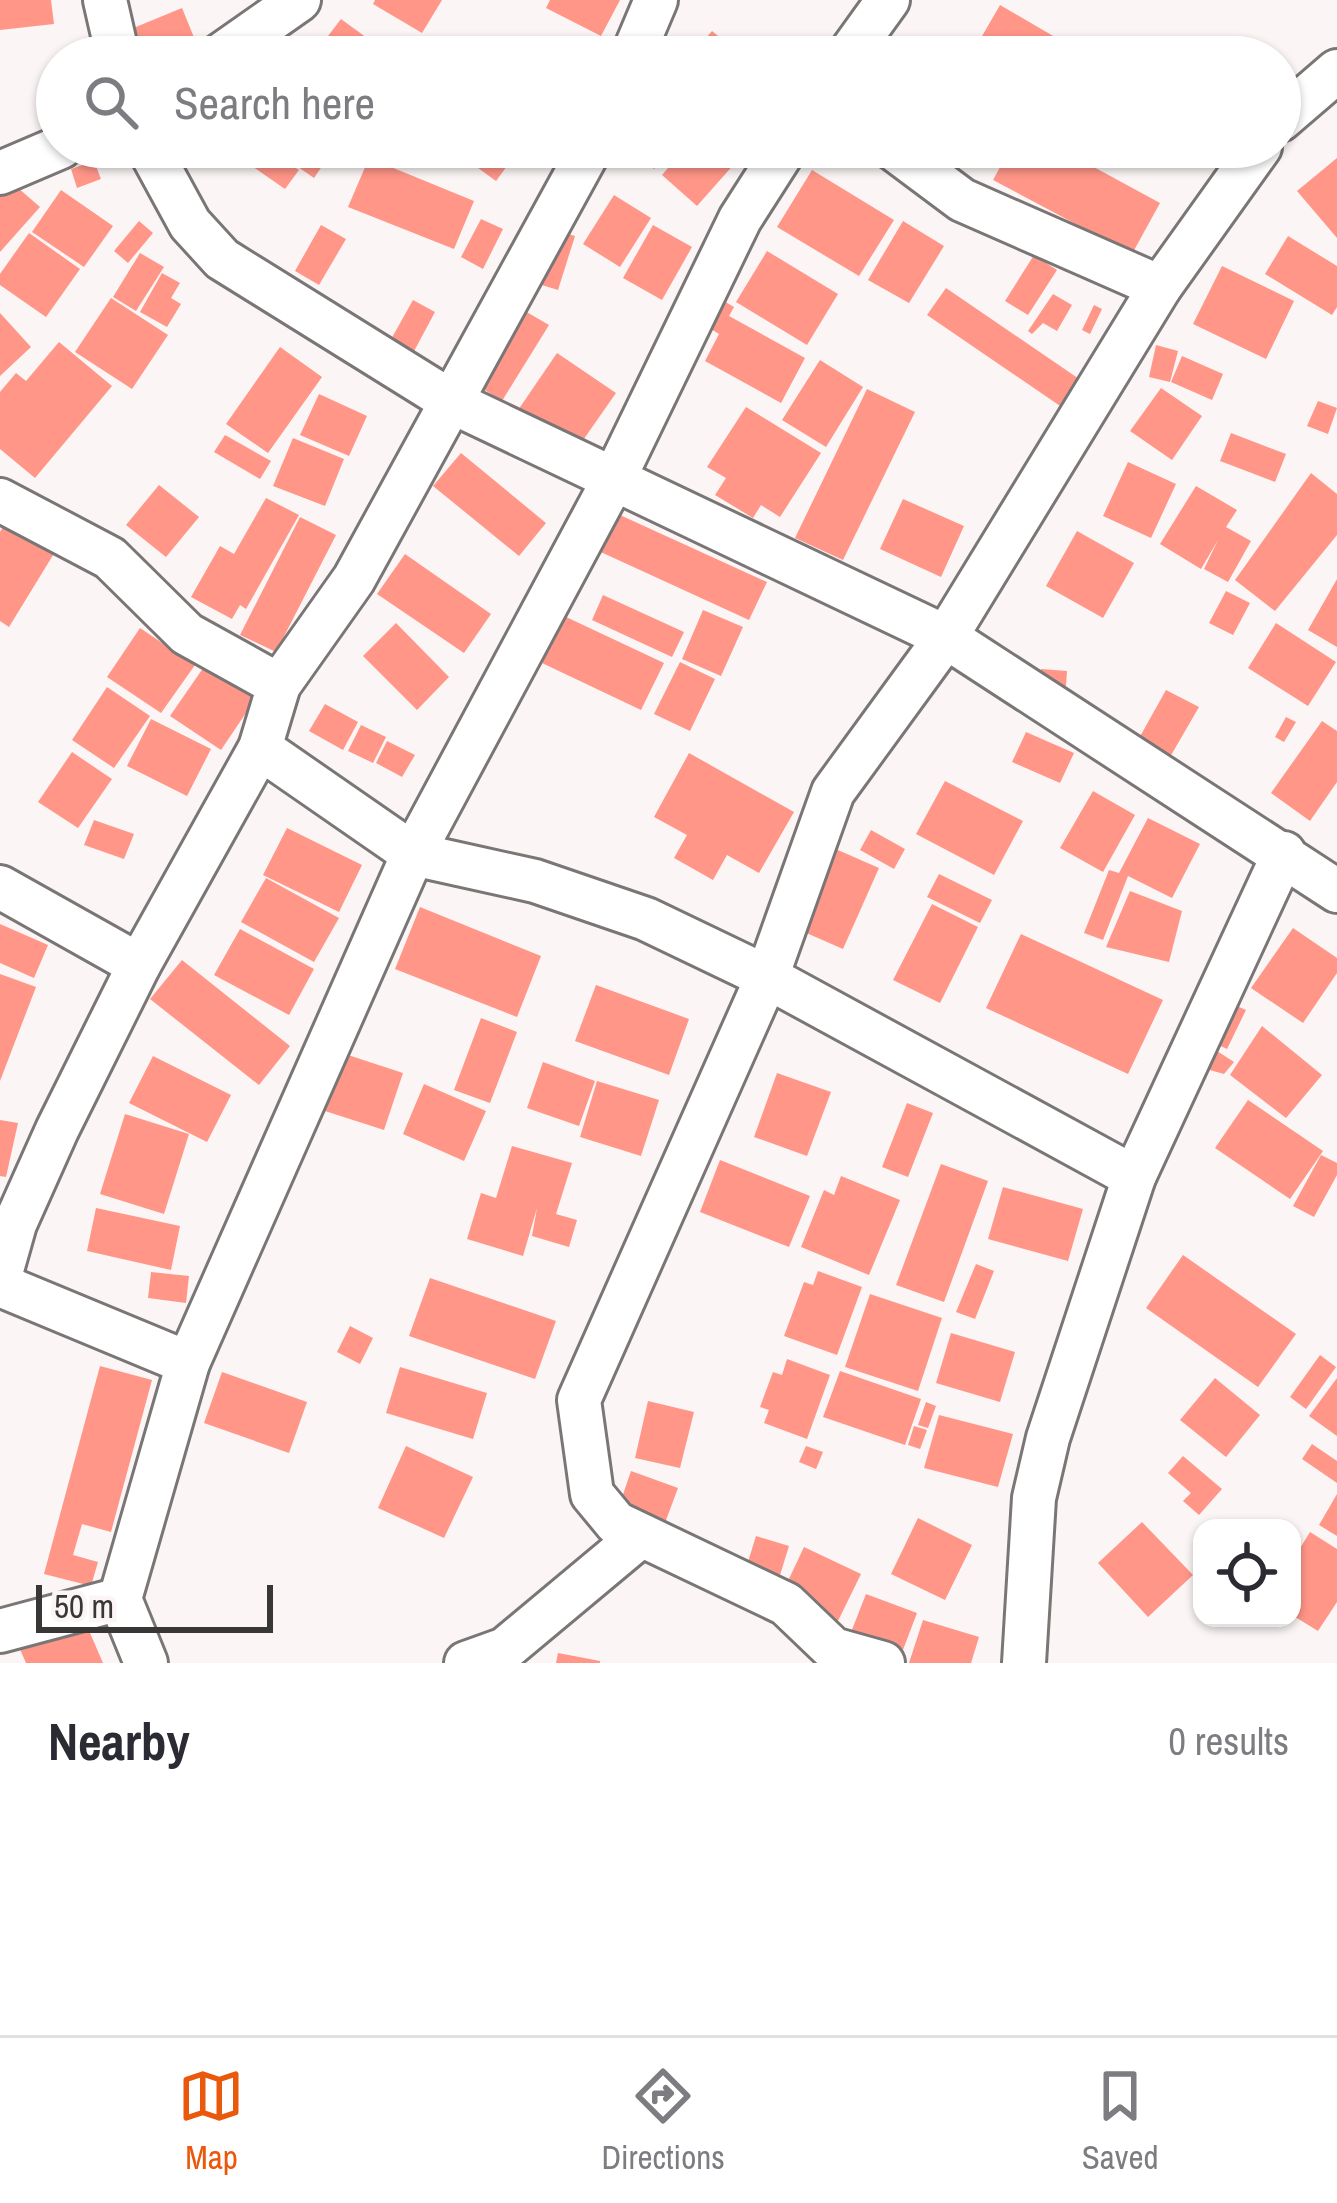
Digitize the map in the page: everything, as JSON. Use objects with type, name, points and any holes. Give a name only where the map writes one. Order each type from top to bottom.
[{"type":"street","points":[[105,0],[113,36]]},
{"type":"street","points":[[248,36],[299,0]]},
{"type":"street","points":[[641,36],[656,0]]},
{"type":"street","points":[[862,36],[887,0]]},
{"type":"street","points":[[1301,102],[1337,71]]},
{"type":"street","points":[[0,173],[36,158]]},
{"type":"street","points":[[159,168],[190,224],[221,259],[452,402],[946,637],[1337,891]]},
{"type":"street","points":[[188,1363],[0,1281],[15,1224],[139,965],[260,748],[279,685],[354,579],[580,168]]},
{"type":"street","points":[[146,1663],[120,1599],[188,1363],[412,854],[615,477],[740,219],[773,168]]},
{"type":"street","points":[[919,168],[962,200],[1160,287]]},
{"type":"street","points":[[883,1663],[833,1649],[786,1604],[638,1538],[592,1494],[579,1400],[767,977],[832,791],[946,637],[1160,287],[1245,168]]},
{"type":"street","points":[[0,500],[110,557],[187,634],[279,685]]},
{"type":"street","points":[[260,748],[412,854],[593,900],[767,977],[1134,1177]]},
{"type":"street","points":[[1024,1663],[1038,1478],[1134,1177],[1284,853]]},
{"type":"street","points":[[0,886],[139,965]]},
{"type":"street","points":[[466,1663],[506,1649],[638,1538]]},
{"type":"street","points":[[0,1630],[120,1599]]},
{"type":"building","points":[[0,0],[51,0],[54,24],[0,30]]},
{"type":"building","points":[[375,0],[442,0],[422,33],[373,4]]},
{"type":"building","points":[[550,0],[620,0],[601,36],[546,8]]},
{"type":"building","points":[[1000,5],[1053,36],[982,36]]},
{"type":"building","points":[[182,8],[193,36],[134,36],[131,29]]},
{"type":"building","points":[[341,19],[364,36],[328,36]]},
{"type":"building","points":[[1337,158],[1337,238],[1297,191]]},
{"type":"building","points":[[97,168],[101,179],[77,188],[71,169]]},
{"type":"building","points":[[255,168],[299,170],[285,189]]},
{"type":"building","points":[[300,168],[321,168],[314,178]]},
{"type":"building","points":[[365,168],[393,168],[474,201],[454,249],[348,207]]},
{"type":"building","points":[[478,168],[506,168],[496,181]]},
{"type":"building","points":[[668,168],[731,168],[697,206],[662,175]]},
{"type":"building","points":[[1000,168],[1096,168],[1160,203],[1132,254],[993,180]]},
{"type":"building","points":[[812,170],[894,220],[859,276],[777,227]]},
{"type":"building","points":[[10,181],[40,207],[0,252],[0,192]]},
{"type":"building","points":[[61,190],[113,226],[84,267],[32,232]]},
{"type":"building","points":[[614,195],[651,218],[620,267],[583,244]]},
{"type":"building","points":[[481,219],[503,229],[483,269],[461,257]]},
{"type":"building","points":[[139,221],[153,233],[128,263],[114,251]]},
{"type":"building","points":[[903,221],[944,246],[909,303],[868,280]]},
{"type":"building","points":[[321,225],[346,239],[319,285],[295,271]]},
{"type":"building","points":[[653,225],[692,247],[662,300],[623,278]]},
{"type":"building","points":[[549,228],[575,236],[558,290],[532,282]]},
{"type":"building","points":[[29,233],[80,269],[46,317],[0,285],[0,274]]},
{"type":"building","points":[[1288,236],[1337,266],[1337,307],[1332,315],[1265,274]]},
{"type":"building","points":[[767,251],[838,294],[807,345],[736,302]]},
{"type":"building","points":[[140,253],[164,267],[136,311],[113,297]]},
{"type":"building","points":[[1034,255],[1057,270],[1028,315],[1005,301]]},
{"type":"building","points":[[1222,266],[1294,301],[1266,359],[1193,324]]},
{"type":"building","points":[[162,273],[180,283],[171,298],[181,304],[167,327],[140,312]]},
{"type":"building","points":[[946,288],[1085,383],[1066,410],[927,315]]},
{"type":"building","points":[[1053,294],[1072,305],[1057,331],[1043,323],[1032,334],[1028,331]]},
{"type":"building","points":[[714,295],[734,307],[729,316],[805,358],[781,403],[705,361],[719,334],[698,321]]},
{"type":"building","points":[[111,298],[168,335],[132,389],[75,352]]},
{"type":"building","points":[[413,300],[435,312],[412,355],[389,343]]},
{"type":"building","points":[[1094,305],[1102,309],[1090,334],[1082,330]]},
{"type":"building","points":[[518,307],[549,325],[502,401],[472,382]]},
{"type":"building","points":[[0,313],[31,347],[0,376]]},
{"type":"building","points":[[59,342],[112,386],[35,478],[0,449],[0,392],[16,373],[26,381]]},
{"type":"building","points":[[1156,345],[1178,351],[1170,382],[1149,377]]},
{"type":"building","points":[[280,347],[322,377],[268,453],[226,424]]},
{"type":"building","points":[[557,353],[616,393],[572,456],[514,416]]},
{"type":"building","points":[[1182,356],[1223,374],[1212,400],[1171,382]]},
{"type":"building","points":[[820,360],[863,387],[826,447],[782,420]]},
{"type":"building","points":[[1161,388],[1202,416],[1172,460],[1130,431]]},
{"type":"building","points":[[867,389],[915,412],[843,560],[795,538]]},
{"type":"building","points":[[319,394],[367,416],[349,456],[300,435]]},
{"type":"building","points":[[1318,401],[1337,408],[1328,434],[1307,426]]},
{"type":"building","points":[[746,407],[821,453],[780,517],[761,505],[753,518],[715,495],[726,478],[707,467]]},
{"type":"building","points":[[1231,433],[1286,454],[1275,482],[1220,461]]},
{"type":"building","points":[[225,435],[271,461],[260,479],[214,452]]},
{"type":"building","points":[[293,438],[344,459],[325,506],[273,486]]},
{"type":"building","points":[[461,453],[546,523],[519,556],[433,486]]},
{"type":"building","points":[[1128,462],[1176,484],[1151,538],[1103,516]]},
{"type":"building","points":[[1311,473],[1337,494],[1337,535],[1275,611],[1235,580]]},
{"type":"building","points":[[159,485],[199,517],[166,557],[126,525]]},
{"type":"building","points":[[1196,486],[1237,510],[1226,527],[1251,541],[1228,582],[1204,569],[1218,540],[1201,569],[1160,544]]},
{"type":"building","points":[[266,498],[299,515],[246,609],[240,605],[232,619],[191,597],[220,546],[234,554]]},
{"type":"building","points":[[903,499],[964,526],[941,577],[880,549]]},
{"type":"building","points":[[609,510],[767,582],[749,620],[592,548]]},
{"type":"building","points":[[300,517],[336,535],[276,652],[240,635]]},
{"type":"building","points":[[8,518],[58,547],[9,627],[0,621],[0,532]]},
{"type":"building","points":[[1077,531],[1134,563],[1103,618],[1046,586]]},
{"type":"building","points":[[405,554],[491,614],[464,653],[377,594]]},
{"type":"building","points":[[1337,579],[1337,647],[1308,630]]},
{"type":"building","points":[[1226,591],[1250,603],[1233,635],[1209,623]]},
{"type":"building","points":[[603,595],[684,632],[672,657],[592,620]]},
{"type":"building","points":[[703,610],[743,627],[721,676],[682,659]]},
{"type":"building","points":[[564,616],[664,663],[641,710],[542,663]]},
{"type":"building","points":[[396,623],[449,677],[417,710],[363,656]]},
{"type":"building","points":[[1276,623],[1336,662],[1308,706],[1248,668]]},
{"type":"building","points":[[140,628],[195,665],[161,713],[107,677]]},
{"type":"building","points":[[208,661],[258,695],[221,750],[170,716]]},
{"type":"building","points":[[680,662],[715,679],[690,731],[654,714]]},
{"type":"building","points":[[1041,669],[1067,671],[1066,686],[1040,684]]},
{"type":"building","points":[[107,687],[150,716],[114,768],[72,740]]},
{"type":"building","points":[[1166,690],[1199,707],[1170,757],[1138,740]]},
{"type":"building","points":[[325,704],[358,722],[343,750],[309,731]]},
{"type":"building","points":[[1286,717],[1296,722],[1284,742],[1275,737]]},
{"type":"building","points":[[151,719],[211,749],[187,796],[127,766]]},
{"type":"building","points":[[1322,721],[1337,731],[1337,782],[1310,821],[1271,793]]},
{"type":"building","points":[[361,725],[386,737],[373,763],[348,751]]},
{"type":"building","points":[[1026,732],[1074,753],[1060,783],[1012,762]]},
{"type":"building","points":[[387,741],[415,755],[402,777],[376,763]]},
{"type":"building","points":[[72,752],[112,779],[78,828],[38,802]]},
{"type":"building","points":[[689,753],[794,812],[759,873],[727,855],[713,880],[674,858],[687,835],[654,817]]},
{"type":"building","points":[[945,781],[1023,821],[994,875],[916,834]]},
{"type":"building","points":[[1093,791],[1135,815],[1103,872],[1060,848]]},
{"type":"building","points":[[1148,818],[1200,844],[1172,898],[1128,876],[1103,940],[1084,933],[1109,870],[1119,873]]},
{"type":"building","points":[[94,820],[134,834],[124,859],[84,845]]},
{"type":"building","points":[[287,828],[362,865],[339,912],[263,875]]},
{"type":"building","points":[[871,830],[905,849],[894,869],[860,850]]},
{"type":"building","points":[[831,847],[879,868],[843,949],[795,928]]},
{"type":"building","points":[[939,874],[992,900],[980,923],[927,897]]},
{"type":"building","points":[[266,878],[339,918],[314,962],[241,922]]},
{"type":"building","points":[[1130,891],[1182,911],[1169,962],[1106,947]]},
{"type":"building","points":[[932,904],[978,927],[940,1003],[893,980]]},
{"type":"building","points":[[420,907],[541,956],[517,1017],[395,969]]},
{"type":"building","points":[[0,924],[48,945],[34,978],[0,963]]},
{"type":"building","points":[[1293,928],[1337,958],[1337,973],[1303,1023],[1251,988]]},
{"type":"building","points":[[240,929],[314,969],[289,1015],[214,975]]},
{"type":"building","points":[[1021,934],[1163,1000],[1128,1074],[986,1008]]},
{"type":"building","points":[[182,960],[290,1046],[259,1085],[150,999]]},
{"type":"building","points":[[0,974],[36,987],[0,1081]]},
{"type":"building","points":[[596,985],[689,1019],[669,1075],[575,1041]]},
{"type":"building","points":[[1230,1003],[1246,1010],[1227,1049],[1212,1042]]},
{"type":"building","points":[[481,1018],[517,1032],[490,1103],[454,1090]]},
{"type":"building","points":[[1262,1026],[1322,1075],[1286,1118],[1230,1075]]},
{"type":"building","points":[[1217,1051],[1234,1062],[1224,1074],[1206,1069]]},
{"type":"building","points":[[345,1054],[403,1073],[384,1130],[325,1111]]},
{"type":"building","points":[[153,1056],[231,1095],[207,1142],[129,1103]]},
{"type":"building","points":[[543,1062],[595,1081],[579,1126],[527,1108]]},
{"type":"building","points":[[777,1073],[831,1092],[807,1156],[754,1137]]},
{"type":"building","points":[[597,1081],[659,1100],[641,1156],[580,1137]]},
{"type":"building","points":[[424,1084],[486,1111],[464,1161],[403,1134]]},
{"type":"building","points":[[1248,1100],[1323,1151],[1290,1199],[1215,1148]]},
{"type":"building","points":[[907,1103],[933,1113],[908,1177],[882,1167]]},
{"type":"building","points":[[125,1114],[189,1134],[164,1214],[100,1194]]},
{"type":"building","points":[[0,1120],[18,1123],[6,1177],[0,1176]]},
{"type":"building","points":[[512,1146],[572,1163],[556,1214],[577,1220],[569,1247],[532,1236],[537,1208],[523,1256],[467,1239],[481,1193],[496,1198]]},
{"type":"building","points":[[1321,1155],[1337,1163],[1337,1175],[1314,1217],[1293,1206]]},
{"type":"building","points":[[720,1160],[810,1196],[789,1247],[700,1212]]},
{"type":"building","points":[[941,1164],[988,1181],[944,1302],[896,1285]]},
{"type":"building","points":[[841,1176],[900,1200],[869,1275],[801,1247],[824,1190],[834,1195]]},
{"type":"building","points":[[1003,1187],[1083,1209],[1068,1261],[988,1239]]},
{"type":"building","points":[[96,1208],[180,1226],[171,1270],[87,1251]]},
{"type":"building","points":[[1183,1255],[1296,1334],[1258,1387],[1146,1308]]},
{"type":"building","points":[[976,1264],[994,1271],[975,1319],[956,1312]]},
{"type":"building","points":[[818,1271],[862,1287],[837,1355],[784,1336],[804,1282],[813,1285]]},
{"type":"building","points":[[151,1272],[189,1276],[186,1303],[148,1298]]},
{"type":"building","points":[[430,1278],[556,1321],[535,1379],[409,1336]]},
{"type":"building","points":[[870,1294],[942,1318],[918,1391],[845,1367]]},
{"type":"building","points":[[350,1326],[373,1338],[360,1364],[337,1352]]},
{"type":"building","points":[[951,1333],[1015,1352],[1000,1402],[936,1383]]},
{"type":"building","points":[[1320,1355],[1336,1367],[1306,1409],[1290,1397]]},
{"type":"building","points":[[787,1359],[830,1375],[807,1439],[764,1423],[769,1410],[760,1407],[773,1372],[782,1375]]},
{"type":"building","points":[[100,1366],[152,1380],[111,1532],[82,1524],[73,1555],[98,1562],[91,1586],[44,1574]]},
{"type":"building","points":[[400,1367],[487,1393],[473,1439],[386,1413]]},
{"type":"building","points":[[840,1371],[921,1399],[905,1445],[823,1417]]},
{"type":"building","points":[[222,1372],[307,1402],[289,1453],[204,1423]]},
{"type":"building","points":[[1215,1378],[1260,1415],[1226,1457],[1180,1420]]},
{"type":"building","points":[[1337,1378],[1337,1436],[1309,1416]]},
{"type":"building","points":[[648,1401],[694,1412],[680,1468],[635,1458]]},
{"type":"building","points":[[926,1402],[936,1406],[928,1428],[918,1425]]},
{"type":"building","points":[[939,1415],[1013,1434],[998,1487],[924,1468]]},
{"type":"building","points":[[914,1426],[927,1430],[920,1449],[908,1445]]},
{"type":"building","points":[[1312,1444],[1337,1461],[1337,1483],[1302,1459]]},
{"type":"building","points":[[406,1446],[473,1477],[444,1538],[378,1508]]},
{"type":"building","points":[[806,1446],[823,1452],[816,1469],[799,1462]]},
{"type":"building","points":[[1183,1456],[1222,1489],[1199,1515],[1183,1501],[1191,1493],[1168,1473]]},
{"type":"building","points":[[631,1471],[678,1488],[662,1531],[616,1515]]},
{"type":"building","points":[[1337,1494],[1337,1536],[1319,1525]]},
{"type":"building","points":[[918,1518],[972,1545],[945,1600],[891,1574]]},
{"type":"building","points":[[1142,1522],[1193,1575],[1148,1617],[1098,1563]]},
{"type":"building","points":[[1310,1532],[1337,1549],[1337,1602],[1318,1631],[1301,1621],[1301,1546]]},
{"type":"building","points":[[756,1536],[789,1546],[771,1604],[738,1594]]},
{"type":"building","points":[[804,1547],[861,1574],[836,1625],[780,1598]]},
{"type":"building","points":[[866,1594],[917,1613],[898,1663],[846,1645]]},
{"type":"building","points":[[84,1619],[103,1663],[26,1663],[19,1647]]},
{"type":"building","points":[[923,1620],[979,1637],[971,1663],[909,1663]]},
{"type":"building","points":[[558,1653],[600,1661],[600,1663],[556,1663]]}]
